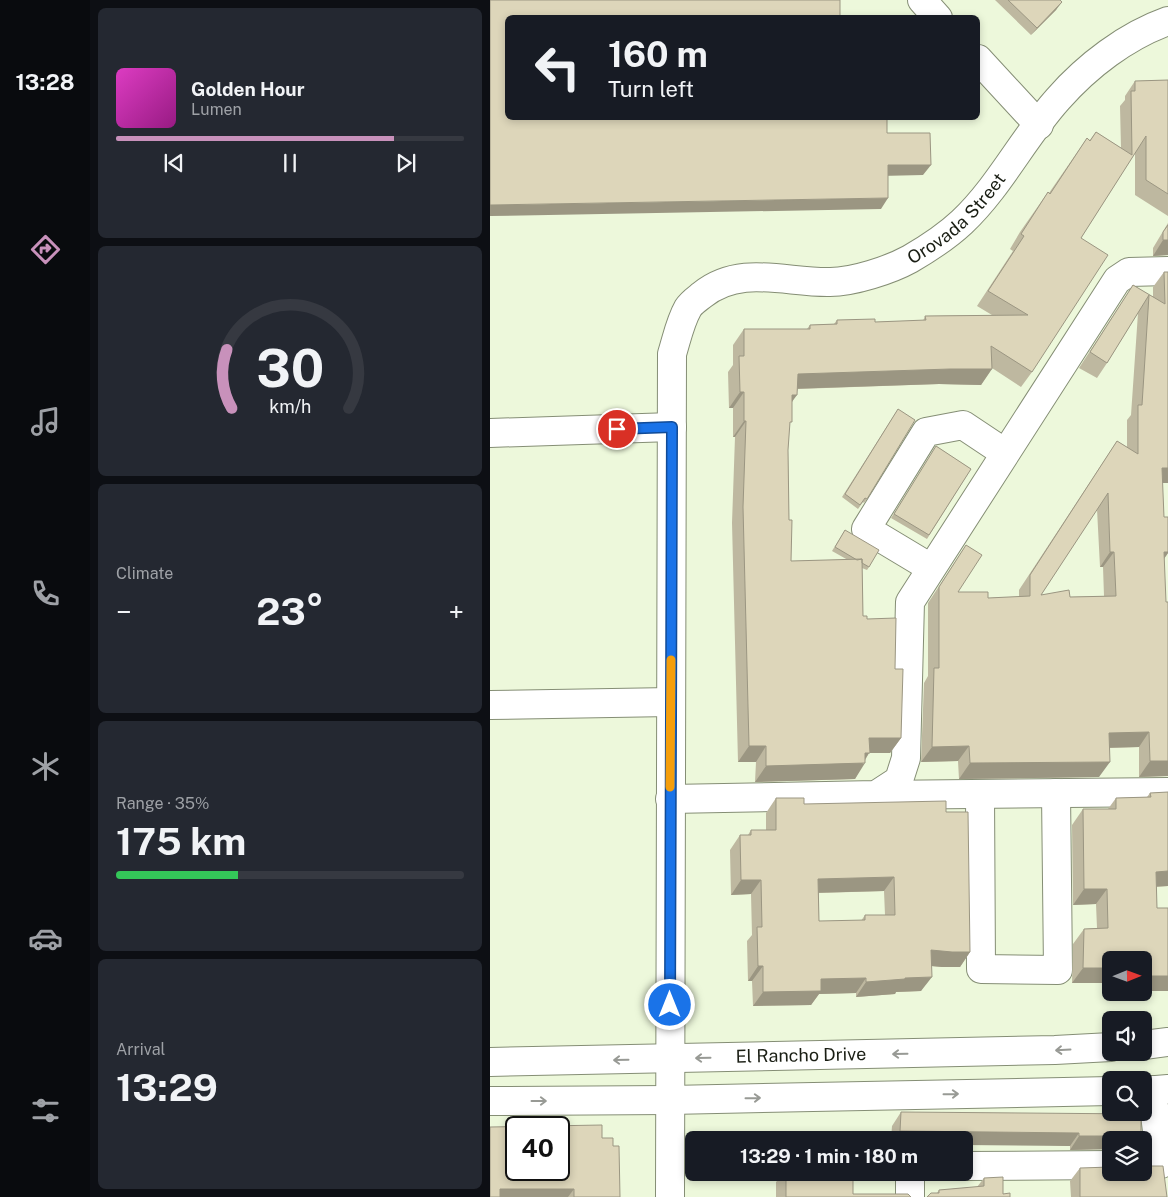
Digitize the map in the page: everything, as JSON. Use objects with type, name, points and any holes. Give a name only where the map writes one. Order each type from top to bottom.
[{"type":"street","points":[[922,0],[935,15]]},
{"type":"street","name":"Orovada Street","points":[[672,427],[672,354],[680,326],[689,306],[711,288],[736,278],[768,277],[831,282],[868,275],[902,263],[933,246],[963,221],[987,194],[1057,100],[1090,67],[1124,42],[1168,21]]},
{"type":"street","points":[[980,61],[1039,124]]},
{"type":"street","points":[[876,795],[899,780],[906,758],[910,602],[1117,280],[1129,272],[1168,271]]},
{"type":"street","points":[[931,568],[866,529],[926,432],[963,425],[1005,453]]},
{"type":"street","points":[[490,433],[672,427],[670,1197]]},
{"type":"street","points":[[490,705],[671,702]]},
{"type":"street","points":[[670,798],[1168,792]]},
{"type":"street","points":[[980,794],[981,969],[1058,970],[1056,793]]},
{"type":"street","points":[[1152,1044],[1168,1042]]},
{"type":"street","name":"El Rancho Drive","points":[[490,1062],[1102,1047]]},
{"type":"street","points":[[1152,1164],[1161,1164],[1155,1090]]},
{"type":"street","points":[[490,1101],[670,1100],[1102,1091]]},
{"type":"street","points":[[973,1166],[1102,1165]]},
{"type":"street","points":[[910,1181],[910,1197]]},
{"type":"building","points":[[490,0],[840,0],[840,15],[505,15],[505,120],[887,120],[887,133],[930,133],[931,165],[888,165],[888,198],[490,205]]},
{"type":"building","points":[[1008,0],[1060,0],[1062,2],[1037,28]]},
{"type":"building","points":[[1168,80],[1168,194],[1146,180],[1146,136],[1081,238],[1108,255],[1032,372],[991,346],[992,369],[798,374],[797,395],[792,395],[792,422],[790,422],[788,450],[789,520],[792,520],[791,561],[862,559],[863,616],[867,616],[867,619],[896,618],[895,669],[903,669],[901,738],[869,738],[870,753],[865,753],[865,763],[766,766],[766,746],[749,746],[743,507],[746,421],[744,421],[744,392],[740,392],[739,356],[744,356],[744,329],[810,329],[810,325],[837,324],[837,320],[875,319],[875,322],[926,320],[925,316],[1028,315],[988,291],[1024,236],[1021,234],[1048,192],[1050,194],[1087,138],[1090,141],[1096,132],[1132,155],[1131,91],[1135,91],[1135,81]]},
{"type":"building","points":[[1168,225],[1168,240],[1163,240],[1163,232]]},
{"type":"building","points":[[1164,272],[1168,272],[1168,468],[1162,468],[1164,517],[1168,517],[1168,552],[1164,552],[1166,602],[1168,602],[1168,761],[1150,761],[1149,732],[1109,733],[1110,762],[970,763],[969,746],[932,747],[934,668],[939,668],[939,587],[966,545],[982,555],[958,592],[988,592],[988,598],[1030,596],[1030,575],[1117,441],[1138,454],[1138,405],[1142,405],[1149,295],[1107,363],[1090,352],[1133,285],[1165,304]],"holes":[[[1108,493],[1110,552],[1114,552],[1116,596],[1070,597],[1069,590],[1041,595]]]},
{"type":"building","points":[[898,409],[915,420],[867,499],[865,498],[860,505],[845,494]]},
{"type":"building","points":[[936,446],[971,469],[929,535],[894,514]]},
{"type":"building","points":[[845,530],[879,550],[869,567],[862,563],[862,559],[857,560],[835,547]]},
{"type":"building","points":[[1168,792],[1168,871],[1156,872],[1157,908],[1168,908],[1168,976],[1152,976],[1152,951],[1102,951],[1102,968],[1083,968],[1084,929],[1108,928],[1107,889],[1084,889],[1083,809],[1116,809],[1116,798],[1151,797],[1150,793]]},
{"type":"building","points":[[776,798],[804,798],[804,804],[946,801],[946,812],[968,812],[970,952],[931,950],[932,977],[866,982],[866,978],[821,979],[821,991],[763,992],[763,966],[758,966],[757,927],[762,927],[761,880],[741,880],[740,835],[751,835],[751,830],[776,830]],"holes":[[[894,877],[895,915],[865,915],[865,920],[819,921],[818,879]]]},
{"type":"building","points":[[901,1112],[1102,1114],[1102,1121],[1141,1121],[1141,1131],[1102,1131],[1102,1136],[1079,1136],[1079,1133],[900,1131]]},
{"type":"building","points":[[602,1125],[602,1138],[613,1138],[613,1146],[619,1146],[620,1197],[574,1197],[574,1189],[500,1189],[500,1197],[490,1197],[490,1127],[505,1127],[505,1181],[570,1181],[570,1126]]},
{"type":"building","points":[[1152,1166],[1163,1166],[1167,1197],[1080,1197],[1080,1168],[1102,1167],[1102,1181],[1152,1181]]},
{"type":"building","points":[[1003,1177],[1003,1194],[1010,1193],[1010,1197],[927,1197],[931,1193],[939,1193],[939,1190],[984,1186],[984,1178]]},
{"type":"building","points":[[786,1181],[853,1181],[853,1194],[908,1194],[911,1197],[786,1197]]},
{"type":"slow traffic","points":[[670,787],[671,660]]},
{"type":"route","points":[[617,429],[672,427],[670,1005]]}]
